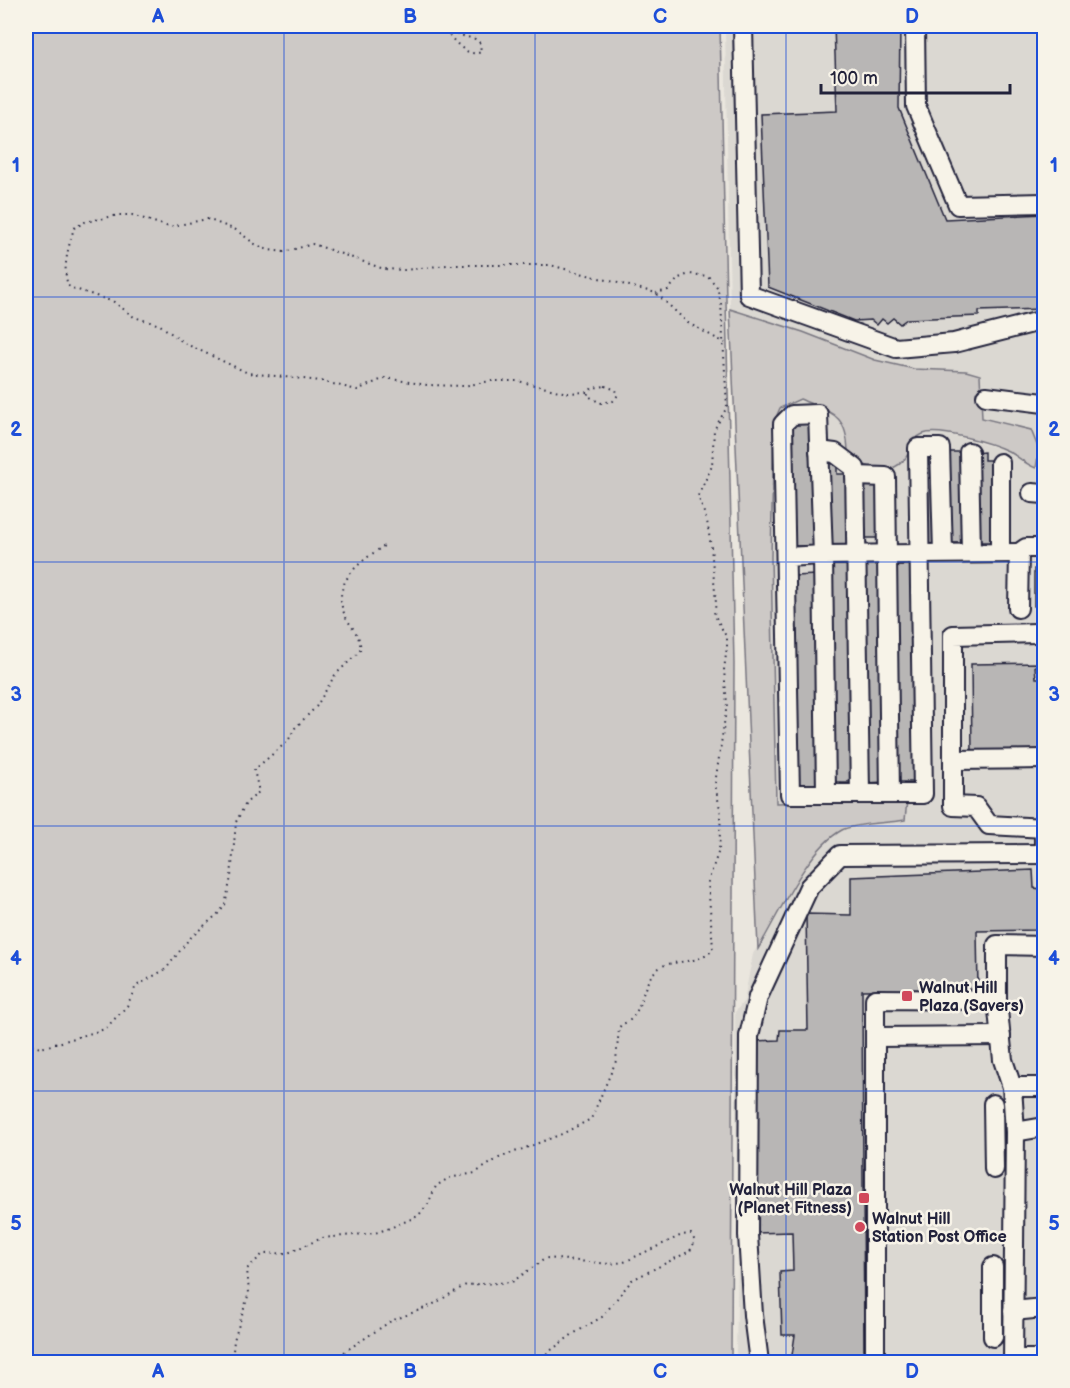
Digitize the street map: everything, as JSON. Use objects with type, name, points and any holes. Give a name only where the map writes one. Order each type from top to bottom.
[{"type":"lane","points":[[743,26],[749,295],[896,348],[954,343],[1044,320]]},
{"type":"lane","points":[[915,26],[916,106],[958,205],[1044,203]]},
{"type":"lane","points":[[986,396],[1044,403]]},
{"type":"lane","points":[[826,793],[823,555],[818,414],[792,415],[783,424],[790,794],[923,794],[918,448],[940,448],[943,552]]},
{"type":"lane","points":[[819,451],[835,453],[855,468],[854,553],[860,794]]},
{"type":"lane","points":[[969,452],[971,552]]},
{"type":"lane","points":[[1000,463],[1000,553]]},
{"type":"lane","points":[[855,476],[886,477],[885,553],[890,794]]},
{"type":"lane","points":[[786,557],[854,553],[1019,553],[1026,548],[1044,548]]},
{"type":"lane","points":[[1018,608],[1019,553]]},
{"type":"lane","points":[[1036,633],[953,635],[953,806],[976,807],[989,825],[1044,828],[1044,849]]},
{"type":"lane","points":[[953,760],[1044,759]]},
{"type":"lane","points":[[759,1362],[753,1315],[748,1234],[749,1036],[758,997],[809,887],[840,855],[1044,854]]},
{"type":"lane","points":[[1026,1361],[1013,1311],[1015,1132],[1012,1087],[1003,1060],[997,1000],[997,945],[1044,946]]},
{"type":"lane","points":[[880,1362],[875,1359],[875,999],[997,1000]]},
{"type":"lane","points":[[875,1037],[1001,1036]]},
{"type":"lane","points":[[1012,1087],[1044,1087]]},
{"type":"lane","points":[[993,1104],[994,1169]]},
{"type":"lane","points":[[1015,1132],[1044,1127]]},
{"type":"lane","points":[[1015,1132],[1044,1136]]},
{"type":"lane","points":[[993,1267],[993,1337]]},
{"type":"lane","points":[[1013,1311],[1044,1309]]},
{"type":"path","points":[[441,26],[464,51],[473,54],[481,52],[480,43],[475,39],[447,32]]},
{"type":"path","points":[[232,1362],[234,1340],[249,1293],[247,1269],[253,1260],[263,1254],[294,1251],[322,1238],[375,1233],[390,1228],[418,1216],[428,1204],[436,1186],[449,1178],[475,1173],[499,1158],[562,1134],[591,1119],[616,1061],[619,1028],[630,1020],[642,991],[654,974],[664,965],[711,953],[713,933],[708,882],[719,850],[721,814],[715,784],[727,704],[724,670],[727,638],[714,614],[716,603],[711,547],[707,521],[698,496],[712,466],[714,430],[727,407],[722,303],[713,279],[708,276],[689,274],[679,278],[668,290],[656,293],[539,264],[507,267],[447,265],[404,270],[384,269],[313,244],[284,252],[268,250],[255,244],[236,230],[207,219],[170,227],[132,215],[119,215],[85,222],[74,228],[65,267],[65,280],[69,287],[114,302],[134,317],[160,325],[184,343],[235,369],[321,381],[357,390],[385,378],[426,385],[463,386],[491,381],[518,381],[567,393],[588,392],[592,388],[605,386],[616,390],[618,395],[605,404],[588,395],[588,392]]},
{"type":"path","points":[[656,293],[688,323],[725,343]]},
{"type":"path","points":[[26,1044],[41,1048],[105,1029],[127,1006],[136,986],[166,969],[189,939],[225,905],[233,841],[241,810],[259,792],[254,770],[288,741],[295,728],[316,707],[335,675],[360,651],[360,639],[342,608],[344,583],[361,561],[384,546]]},
{"type":"path","points":[[329,1362],[391,1321],[430,1306],[466,1285],[512,1282],[546,1258],[610,1264],[624,1262],[682,1235],[691,1234],[695,1241],[690,1251],[632,1280],[602,1317],[573,1334],[535,1362]]},
{"type":"shaded area","points":[[26,26],[720,26],[734,664],[731,1362],[26,1362]]},
{"type":"shaded area","points":[[725,26],[1044,26],[1044,1362],[740,1362],[736,1353],[738,1258],[735,1012],[744,1001],[753,954],[812,855],[843,829],[905,820],[906,800],[776,804],[771,557],[774,422],[780,408],[800,399],[832,411],[841,421],[847,438],[848,452],[904,460],[914,440],[922,434],[939,432],[1006,450],[1029,465],[1031,430],[981,418],[966,371],[914,369],[874,360],[803,332],[730,309]]},
{"type":"shaded area","points":[[730,309],[803,332],[875,360],[914,369],[966,371],[980,375],[982,418],[1031,430],[1039,450],[1036,468],[1008,451],[990,444],[966,437],[931,433],[919,436],[913,442],[907,457],[898,465],[883,469],[875,468],[860,462],[848,452],[847,439],[841,422],[829,412],[800,399],[780,408],[774,422],[771,557],[776,803],[907,800],[905,820],[842,830],[817,851],[795,883],[758,949]]},
{"type":"building","points":[[834,26],[900,26],[899,108],[945,219],[1044,214],[1044,309],[979,311],[979,316],[907,319],[900,324],[893,318],[887,323],[882,319],[877,325],[871,320],[854,321],[768,287],[761,114],[837,111]]},
{"type":"building","points":[[811,423],[814,546],[794,546],[791,424]]},
{"type":"building","points":[[923,452],[937,452],[938,544],[924,544]]},
{"type":"building","points":[[948,452],[963,452],[963,543],[948,543]]},
{"type":"building","points":[[984,452],[984,460],[995,460],[997,542],[976,542],[975,453]]},
{"type":"building","points":[[829,464],[837,464],[837,474],[846,474],[847,546],[829,546]]},
{"type":"building","points":[[859,485],[878,485],[878,538],[859,538]]},
{"type":"building","points":[[860,563],[880,563],[885,782],[865,783]]},
{"type":"building","points":[[830,565],[848,565],[850,782],[832,782]]},
{"type":"building","points":[[893,565],[914,565],[917,782],[896,782]]},
{"type":"building","points":[[1044,568],[1044,605],[1034,606],[1034,569]]},
{"type":"building","points":[[817,575],[820,784],[797,784],[794,576]]},
{"type":"building","points":[[1043,663],[1043,666],[1035,666],[1036,678],[1044,678],[1044,753],[972,754],[971,664]]},
{"type":"building","points":[[1033,870],[1034,888],[1041,889],[1039,930],[977,931],[978,989],[862,990],[864,1362],[791,1362],[795,1335],[782,1335],[780,1272],[793,1271],[792,1232],[753,1233],[756,1041],[779,1040],[780,1030],[808,1030],[806,914],[851,915],[851,877]]},
{"type":"place","name":"Walnut Hill Plaza (Savers)","points":[[907,996]]},
{"type":"place","name":"Walnut Hill Plaza (Planet Fitness)","points":[[864,1198]]},
{"type":"place","name":"Walnut Hill Station Post Office","points":[[860,1227]]}]
